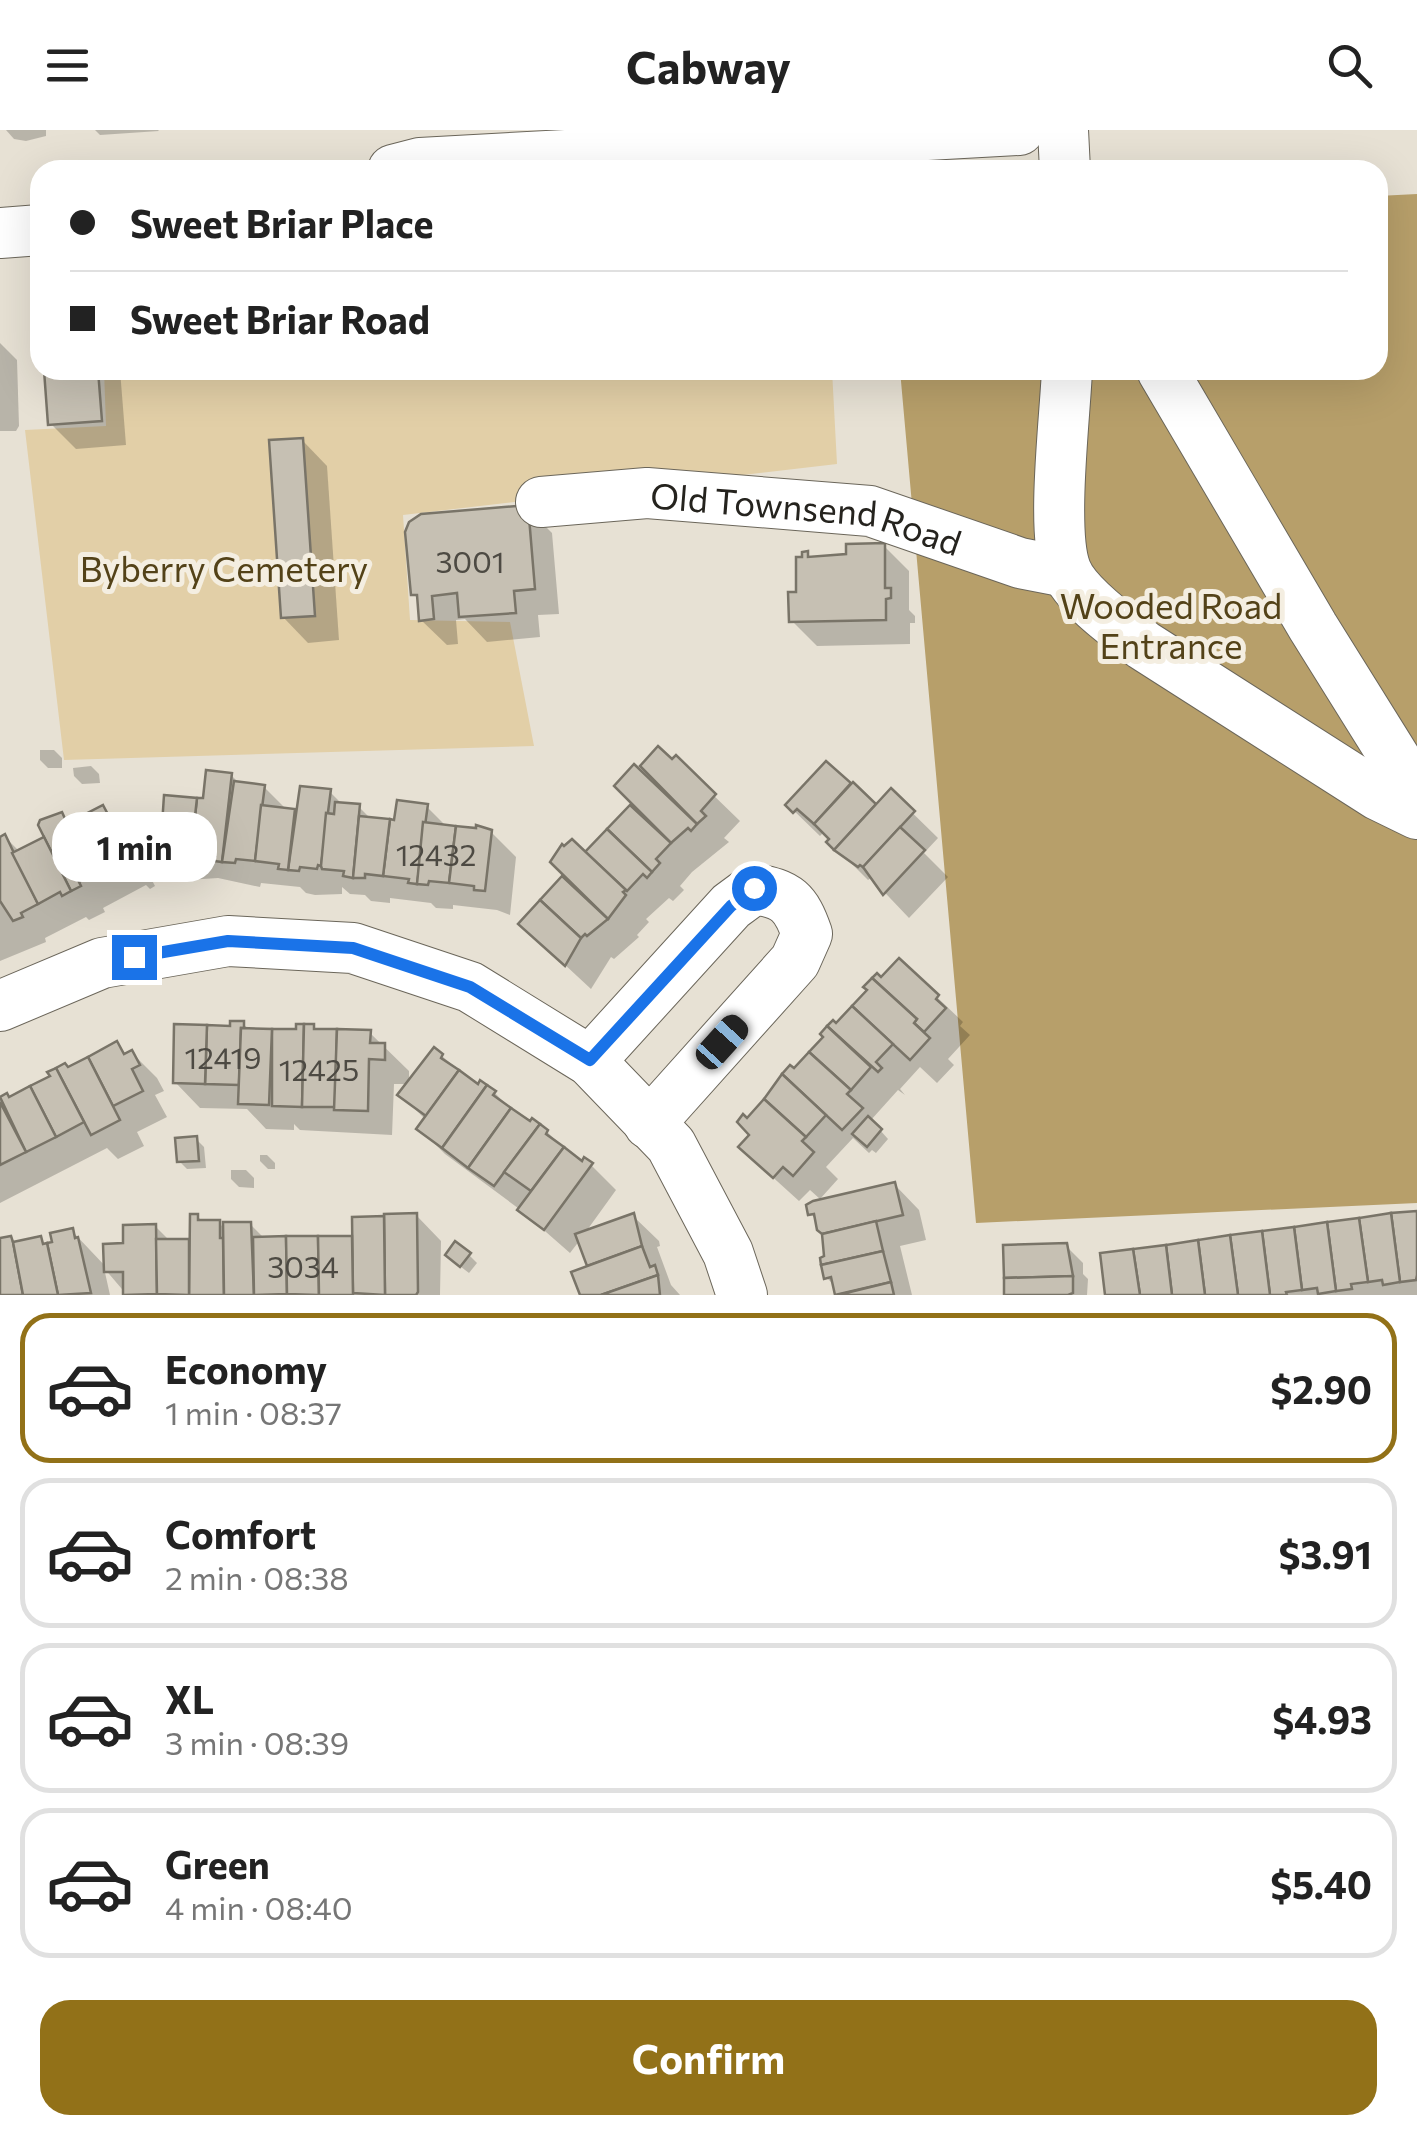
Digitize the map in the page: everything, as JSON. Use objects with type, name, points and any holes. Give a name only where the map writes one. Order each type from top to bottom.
[{"type":"street","points":[[459,160],[775,136],[1019,130]]},
{"type":"street","points":[[1063,130],[1064,160]]},
{"type":"street","points":[[0,232],[30,230]]},
{"type":"street","points":[[1067,380],[1060,527],[1066,572],[1111,620],[1142,645],[1378,795],[1417,814]]},
{"type":"street","points":[[1168,380],[1396,760],[1417,802]]},
{"type":"street","name":"Old Townsend Road","points":[[541,502],[647,494],[870,511],[1020,563],[1066,572]]},
{"type":"street","points":[[590,1060],[731,906],[754,888],[779,893],[799,912],[807,934],[795,962],[649,1124]]},
{"type":"street","points":[[0,1006],[102,963],[228,941],[353,948],[470,987],[590,1060],[671,1145],[728,1253],[742,1295]]},
{"type":"green space","name":"Wooded Road Entrance","points":[[1417,194],[1417,1203],[976,1223],[901,380],[1388,380],[1388,195]]},
{"type":"green space","name":"Byberry Cemetery","points":[[104,380],[833,380],[837,464],[403,515],[410,620],[510,622],[534,746],[64,760],[25,430],[106,426]]},
{"type":"building","points":[[45,380],[99,380],[102,421],[48,425]]},
{"type":"building","points":[[303,438],[315,616],[281,618],[269,440]]},
{"type":"building","points":[[528,505],[535,589],[514,591],[516,613],[459,617],[457,593],[432,596],[434,619],[419,621],[417,595],[411,595],[405,532],[409,522],[421,514]]},
{"type":"building","points":[[885,543],[885,588],[891,588],[891,598],[886,599],[886,620],[789,622],[788,592],[796,592],[796,557],[802,557],[802,552],[808,551],[808,557],[846,554],[846,544]]},
{"type":"building","points":[[658,746],[672,759],[676,755],[716,794],[701,811],[706,816],[697,824],[640,766]]},
{"type":"building","points":[[826,761],[851,783],[814,824],[797,809],[793,813],[785,805]]},
{"type":"building","points":[[634,764],[697,824],[691,831],[688,828],[671,843],[614,786]]},
{"type":"building","points":[[206,770],[232,773],[222,862],[191,853],[197,798],[203,798]]},
{"type":"building","points":[[234,781],[265,785],[255,861],[222,862]]},
{"type":"building","points":[[853,782],[876,804],[834,850],[814,824]]},
{"type":"building","points":[[300,786],[331,789],[321,866],[300,867],[299,871],[288,870]]},
{"type":"building","points":[[891,788],[915,811],[863,867],[858,867],[834,850]]},
{"type":"building","points":[[164,795],[197,798],[191,853],[160,856]]},
{"type":"building","points":[[397,800],[428,804],[417,884],[408,883],[409,879],[383,876],[390,819],[394,820]]},
{"type":"building","points":[[335,802],[360,804],[353,878],[343,876],[344,871],[321,866],[326,813],[334,814]]},
{"type":"building","points":[[103,805],[132,860],[123,865],[120,861],[98,872],[72,821]]},
{"type":"building","points":[[261,805],[295,809],[288,870],[278,869],[279,864],[255,861]]},
{"type":"building","points":[[630,805],[671,843],[656,859],[660,863],[652,872],[607,829]]},
{"type":"building","points":[[62,812],[66,821],[71,819],[98,872],[71,891],[38,825],[40,820]]},
{"type":"building","points":[[359,816],[390,819],[383,876],[365,874],[365,878],[353,878]]},
{"type":"building","points":[[423,822],[456,826],[449,883],[417,884]]},
{"type":"building","points":[[476,825],[492,830],[485,891],[449,883],[456,826]]},
{"type":"building","points":[[900,827],[925,850],[883,895],[863,867]]},
{"type":"building","points":[[607,829],[652,872],[647,878],[643,874],[627,891],[585,852]]},
{"type":"building","points":[[5,834],[38,904],[13,921],[0,901],[0,837]]},
{"type":"building","points":[[44,837],[71,891],[62,896],[60,892],[38,904],[12,853]]},
{"type":"building","points":[[572,839],[626,890],[608,919],[550,862],[562,844]]},
{"type":"building","points":[[562,876],[608,919],[587,936],[581,938],[540,900]]},
{"type":"building","points":[[540,900],[581,938],[565,966],[518,924]]},
{"type":"building","points":[[899,958],[939,995],[936,999],[946,1008],[924,1032],[914,1023],[917,1019],[872,978],[877,973],[881,977]]},
{"type":"building","points":[[872,978],[917,1019],[914,1023],[930,1038],[910,1060],[852,1006]]},
{"type":"building","points":[[852,1006],[893,1044],[876,1062],[882,1068],[878,1072],[827,1026],[833,1020],[836,1023]]},
{"type":"building","points":[[230,1021],[244,1021],[239,1085],[205,1084],[207,1025],[230,1026]]},
{"type":"building","points":[[174,1024],[207,1025],[205,1084],[173,1083]]},
{"type":"building","points":[[296,1024],[304,1024],[302,1107],[272,1106],[272,1029],[296,1029]]},
{"type":"building","points":[[304,1024],[314,1024],[314,1029],[337,1029],[335,1107],[302,1107]]},
{"type":"building","points":[[827,1026],[871,1067],[851,1090],[809,1052]]},
{"type":"building","points":[[241,1028],[272,1029],[269,1105],[238,1104]]},
{"type":"building","points":[[337,1029],[371,1030],[370,1043],[385,1043],[385,1060],[369,1059],[368,1111],[334,1110]]},
{"type":"building","points":[[117,1041],[124,1054],[132,1050],[140,1065],[132,1069],[143,1091],[113,1106],[88,1057]]},
{"type":"building","points":[[434,1047],[443,1054],[441,1058],[459,1070],[426,1116],[397,1095]]},
{"type":"building","points":[[809,1052],[851,1090],[847,1094],[863,1108],[842,1130],[782,1074]]},
{"type":"building","points":[[88,1057],[120,1120],[91,1135],[56,1068]]},
{"type":"building","points":[[56,1068],[84,1122],[56,1137],[30,1086],[50,1076],[47,1072]]},
{"type":"building","points":[[459,1070],[478,1084],[480,1080],[487,1085],[442,1148],[416,1129]]},
{"type":"building","points":[[782,1074],[826,1115],[806,1137],[764,1099]]},
{"type":"building","points":[[487,1085],[496,1091],[493,1095],[511,1108],[468,1168],[442,1148]]},
{"type":"building","points":[[30,1086],[56,1137],[26,1152],[0,1097],[7,1093],[9,1097]]},
{"type":"building","points":[[764,1099],[806,1137],[802,1141],[814,1152],[793,1176],[783,1167],[773,1178],[738,1147],[749,1135],[737,1122],[743,1114],[747,1118]]},
{"type":"building","points":[[0,1102],[26,1152],[0,1165]]},
{"type":"building","points":[[511,1108],[540,1124],[494,1186],[468,1168]]},
{"type":"building","points":[[868,1116],[882,1129],[867,1147],[852,1134]]},
{"type":"building","points":[[540,1124],[548,1130],[546,1134],[564,1147],[531,1191],[504,1172]]},
{"type":"building","points":[[197,1136],[199,1161],[177,1162],[175,1138]]},
{"type":"building","points":[[564,1147],[582,1161],[584,1157],[593,1163],[544,1230],[517,1210]]},
{"type":"building","points":[[895,1182],[903,1215],[822,1234],[817,1230],[814,1214],[808,1215],[806,1205],[813,1201]]},
{"type":"building","points":[[1417,1211],[1416,1280],[1400,1282],[1391,1213]]},
{"type":"building","points":[[417,1213],[418,1292],[385,1295],[384,1214]]},
{"type":"building","points":[[634,1213],[642,1246],[587,1266],[575,1234]]},
{"type":"building","points":[[1391,1213],[1400,1282],[1368,1282],[1359,1218]]},
{"type":"building","points":[[190,1214],[198,1214],[198,1220],[220,1220],[224,1295],[189,1295]]},
{"type":"building","points":[[384,1216],[385,1295],[353,1293],[352,1217]]},
{"type":"building","points":[[1359,1218],[1368,1282],[1336,1291],[1327,1222]]},
{"type":"building","points":[[876,1221],[883,1251],[821,1265],[822,1234]]},
{"type":"building","points":[[223,1222],[251,1222],[254,1295],[224,1295]]},
{"type":"building","points":[[1327,1222],[1336,1291],[1318,1294],[1317,1288],[1302,1290],[1294,1227]]},
{"type":"building","points":[[156,1224],[157,1294],[123,1295],[123,1272],[104,1272],[103,1244],[123,1243],[123,1225]]},
{"type":"building","points":[[1294,1227],[1302,1290],[1270,1295],[1262,1231]]},
{"type":"building","points":[[73,1228],[91,1293],[58,1295],[47,1243],[52,1242],[50,1233]]},
{"type":"building","points":[[1262,1231],[1270,1295],[1238,1295],[1230,1235]]},
{"type":"building","points":[[1230,1235],[1238,1295],[1205,1295],[1198,1240]]},
{"type":"building","points":[[11,1236],[23,1295],[0,1295],[0,1238]]},
{"type":"building","points":[[41,1236],[43,1244],[47,1243],[58,1295],[23,1295],[13,1242]]},
{"type":"building","points":[[286,1236],[287,1294],[254,1295],[253,1237]]},
{"type":"building","points":[[286,1236],[318,1236],[319,1295],[287,1294]]},
{"type":"building","points":[[318,1236],[352,1236],[353,1295],[319,1295]]},
{"type":"building","points":[[156,1239],[189,1239],[189,1295],[157,1294]]},
{"type":"building","points":[[1198,1240],[1205,1295],[1172,1295],[1166,1245]]},
{"type":"building","points":[[455,1241],[471,1253],[460,1267],[445,1255]]},
{"type":"building","points":[[1067,1243],[1073,1276],[1004,1278],[1003,1245]]},
{"type":"building","points":[[1166,1245],[1172,1295],[1140,1295],[1133,1249]]},
{"type":"building","points":[[642,1246],[650,1267],[655,1265],[658,1275],[601,1295],[580,1295],[571,1272]]},
{"type":"building","points":[[1133,1249],[1140,1295],[1105,1295],[1100,1253]]},
{"type":"building","points":[[883,1251],[891,1282],[835,1295],[831,1277],[824,1279],[821,1265]]},
{"type":"building","points":[[658,1275],[660,1295],[601,1295]]},
{"type":"building","points":[[1073,1276],[1073,1293],[1068,1295],[1004,1295],[1004,1278]]},
{"type":"building","points":[[891,1282],[894,1295],[838,1295]]},
{"type":"route","points":[[134,957],[228,941],[353,948],[470,987],[590,1060],[731,906],[754,888]]}]
